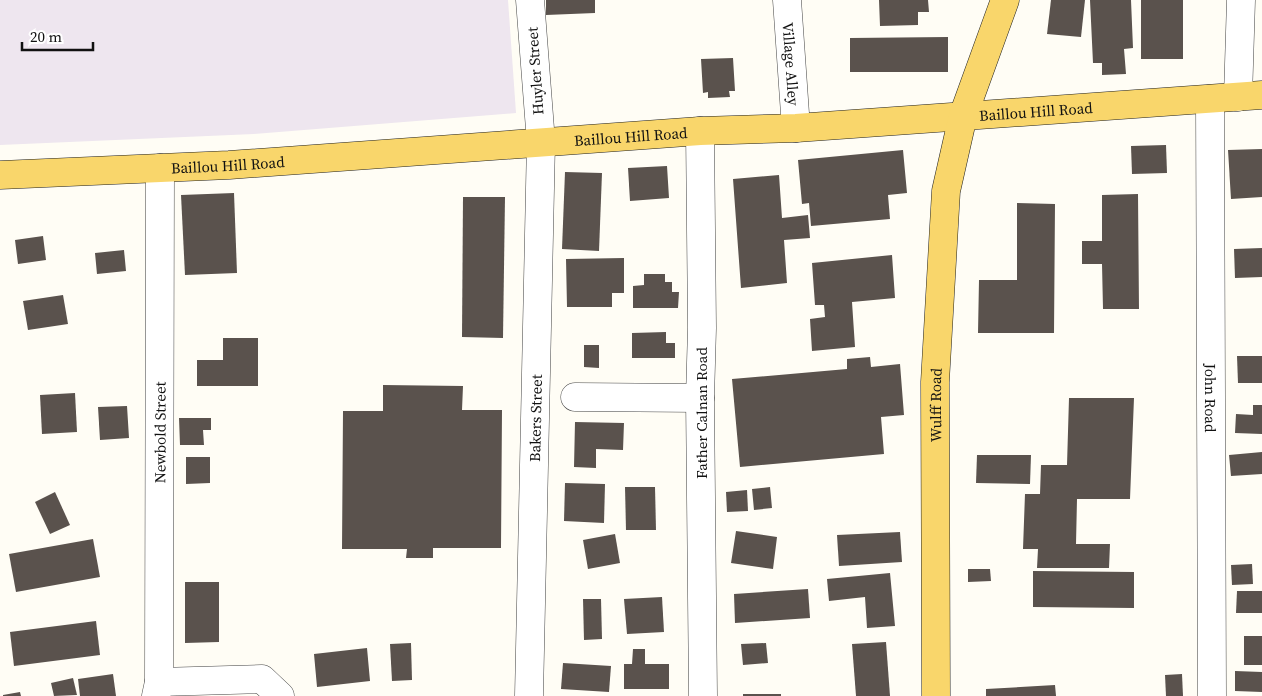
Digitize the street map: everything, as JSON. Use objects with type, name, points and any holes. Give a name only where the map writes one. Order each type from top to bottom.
[{"type":"main road","name":"Wulff Road","points":[[936,696],[935,382],[946,191],[963,116],[1004,0]]},
{"type":"main road","name":"Baillou Hill Road","points":[[0,175],[228,166],[700,131],[796,128],[1250,96]]},
{"type":"street","name":"Huyler Street","points":[[530,0],[540,142]]},
{"type":"street","name":"Village Alley","points":[[787,0],[796,128]]},
{"type":"street","points":[[1241,0],[1250,96]]},
{"type":"street","name":"John Road","points":[[1210,99],[1212,696]]},
{"type":"street","name":"Father Calnan Road","points":[[700,131],[703,696]]},
{"type":"street","name":"Bakers Street","points":[[529,696],[540,142]]},
{"type":"street","name":"Newbold Street","points":[[158,689],[160,168]]},
{"type":"street","points":[[575,397],[700,398]]},
{"type":"street","points":[[158,689],[262,679],[280,696]]},
{"type":"shaded area","points":[[0,0],[508,0],[516,113],[254,134],[0,145]]},
{"type":"building","points":[[546,0],[595,0],[595,13],[546,15]]},
{"type":"building","points":[[879,0],[928,0],[929,12],[918,12],[918,25],[880,26]]},
{"type":"building","points":[[1051,0],[1085,0],[1081,37],[1047,34]]},
{"type":"building","points":[[1090,0],[1131,0],[1133,48],[1124,49],[1126,74],[1102,75],[1102,63],[1093,63]]},
{"type":"building","points":[[1141,0],[1183,0],[1183,59],[1141,59]]},
{"type":"building","points":[[948,37],[948,72],[850,72],[850,38]]},
{"type":"building","points":[[733,58],[735,91],[729,91],[730,97],[708,98],[708,92],[703,93],[701,59]]},
{"type":"building","points":[[1166,145],[1167,173],[1132,174],[1131,146]]},
{"type":"building","points":[[1262,149],[1262,197],[1231,199],[1228,150]]},
{"type":"building","points":[[903,150],[907,193],[888,195],[890,219],[811,226],[809,203],[802,204],[798,160]]},
{"type":"building","points":[[667,166],[669,198],[630,201],[628,168]]},
{"type":"building","points":[[565,172],[602,173],[599,251],[562,249]]},
{"type":"building","points":[[779,175],[782,218],[808,215],[810,238],[784,240],[787,283],[741,288],[733,179]]},
{"type":"building","points":[[234,193],[237,273],[185,275],[181,195]]},
{"type":"building","points":[[1138,194],[1139,309],[1103,309],[1102,264],[1082,264],[1082,241],[1102,241],[1102,195]]},
{"type":"building","points":[[463,197],[505,197],[503,338],[462,337]]},
{"type":"building","points":[[1017,203],[1055,204],[1054,333],[978,333],[979,280],[1017,280]]},
{"type":"building","points":[[43,236],[46,260],[18,264],[15,240]]},
{"type":"building","points":[[1262,248],[1262,277],[1235,278],[1234,249]]},
{"type":"building","points":[[124,250],[126,271],[97,274],[95,253]]},
{"type":"building","points":[[892,255],[895,298],[852,302],[855,347],[812,351],[810,319],[825,317],[824,305],[815,305],[812,263]]},
{"type":"building","points":[[624,258],[624,293],[612,293],[612,307],[567,307],[566,259]]},
{"type":"building","points":[[644,274],[665,274],[665,282],[672,282],[672,292],[679,292],[678,308],[633,308],[633,286],[644,285]]},
{"type":"building","points":[[63,295],[68,324],[28,330],[23,301]]},
{"type":"building","points":[[666,332],[666,343],[675,343],[675,358],[632,358],[632,333]]},
{"type":"building","points":[[223,338],[258,338],[258,386],[197,386],[197,360],[223,360]]},
{"type":"building","points":[[584,345],[599,345],[599,368],[584,367]]},
{"type":"building","points":[[1237,356],[1262,356],[1262,383],[1238,383]]},
{"type":"building","points":[[870,357],[871,367],[900,364],[904,415],[881,417],[884,454],[740,467],[732,379],[847,369],[847,359]]},
{"type":"building","points":[[383,385],[463,386],[462,410],[502,410],[501,548],[433,548],[433,558],[406,558],[407,549],[342,549],[343,411],[383,411]]},
{"type":"building","points":[[75,393],[77,432],[42,434],[40,395]]},
{"type":"building","points":[[1069,398],[1134,398],[1130,499],[1077,499],[1076,544],[1110,544],[1109,568],[1037,568],[1038,549],[1023,549],[1025,494],[1040,494],[1041,465],[1067,465]]},
{"type":"building","points":[[1253,405],[1262,405],[1262,434],[1235,433],[1236,414],[1253,415]]},
{"type":"building","points":[[127,406],[129,438],[100,440],[98,407]]},
{"type":"building","points":[[179,418],[211,418],[211,430],[203,430],[204,445],[180,445]]},
{"type":"building","points":[[575,422],[624,423],[623,450],[596,449],[596,468],[574,467]]},
{"type":"building","points":[[1262,452],[1262,474],[1231,476],[1229,455]]},
{"type":"building","points":[[977,455],[1031,455],[1030,484],[976,483]]},
{"type":"building","points":[[186,457],[210,457],[210,483],[186,484]]},
{"type":"building","points":[[565,483],[605,484],[604,523],[564,521]]},
{"type":"building","points":[[625,487],[655,487],[656,530],[626,530]]},
{"type":"building","points":[[770,487],[772,508],[754,510],[752,489]]},
{"type":"building","points":[[747,490],[748,511],[727,512],[726,492]]},
{"type":"building","points":[[55,492],[70,525],[50,534],[35,502]]},
{"type":"building","points":[[736,531],[777,537],[773,569],[731,563]]},
{"type":"building","points":[[900,532],[902,562],[839,566],[837,535]]},
{"type":"building","points":[[615,534],[620,563],[588,569],[583,540]]},
{"type":"building","points":[[93,539],[100,577],[16,592],[9,554]]},
{"type":"building","points":[[1252,564],[1253,584],[1232,585],[1231,565]]},
{"type":"building","points":[[968,569],[990,569],[991,581],[968,582]]},
{"type":"building","points":[[1033,571],[1134,572],[1134,608],[1033,607]]},
{"type":"building","points":[[890,573],[895,626],[867,628],[865,597],[829,601],[827,579]]},
{"type":"building","points":[[185,582],[219,582],[219,642],[185,643]]},
{"type":"building","points":[[808,589],[810,618],[735,623],[734,594]]},
{"type":"building","points":[[1237,591],[1262,591],[1262,613],[1236,613]]},
{"type":"building","points":[[662,597],[664,632],[627,634],[624,599]]},
{"type":"building","points":[[583,599],[601,599],[602,639],[584,640]]},
{"type":"building","points":[[96,621],[100,655],[14,666],[10,632]]},
{"type":"building","points":[[1244,636],[1262,636],[1262,665],[1244,665]]},
{"type":"building","points":[[886,642],[890,696],[856,696],[852,644]]},
{"type":"building","points":[[411,643],[412,680],[392,681],[390,644]]},
{"type":"building","points":[[766,643],[768,663],[743,665],[741,644]]},
{"type":"building","points":[[367,648],[370,681],[317,687],[314,654]]},
{"type":"building","points":[[633,649],[645,649],[645,664],[669,664],[669,689],[624,689],[624,664],[632,664]]},
{"type":"building","points":[[563,663],[611,666],[609,692],[561,689]]},
{"type":"building","points":[[1235,671],[1262,672],[1262,692],[1235,691]]},
{"type":"building","points":[[113,674],[116,696],[80,696],[78,679]]},
{"type":"building","points":[[1182,674],[1183,696],[1166,696],[1165,675]]},
{"type":"building","points":[[73,678],[77,695],[54,696],[51,683]]},
{"type":"building","points":[[1055,685],[1056,696],[986,696],[986,689]]},
{"type":"building","points":[[20,692],[21,696],[3,696],[3,695]]},
{"type":"building","points":[[743,694],[781,694],[781,696],[743,696]]}]
